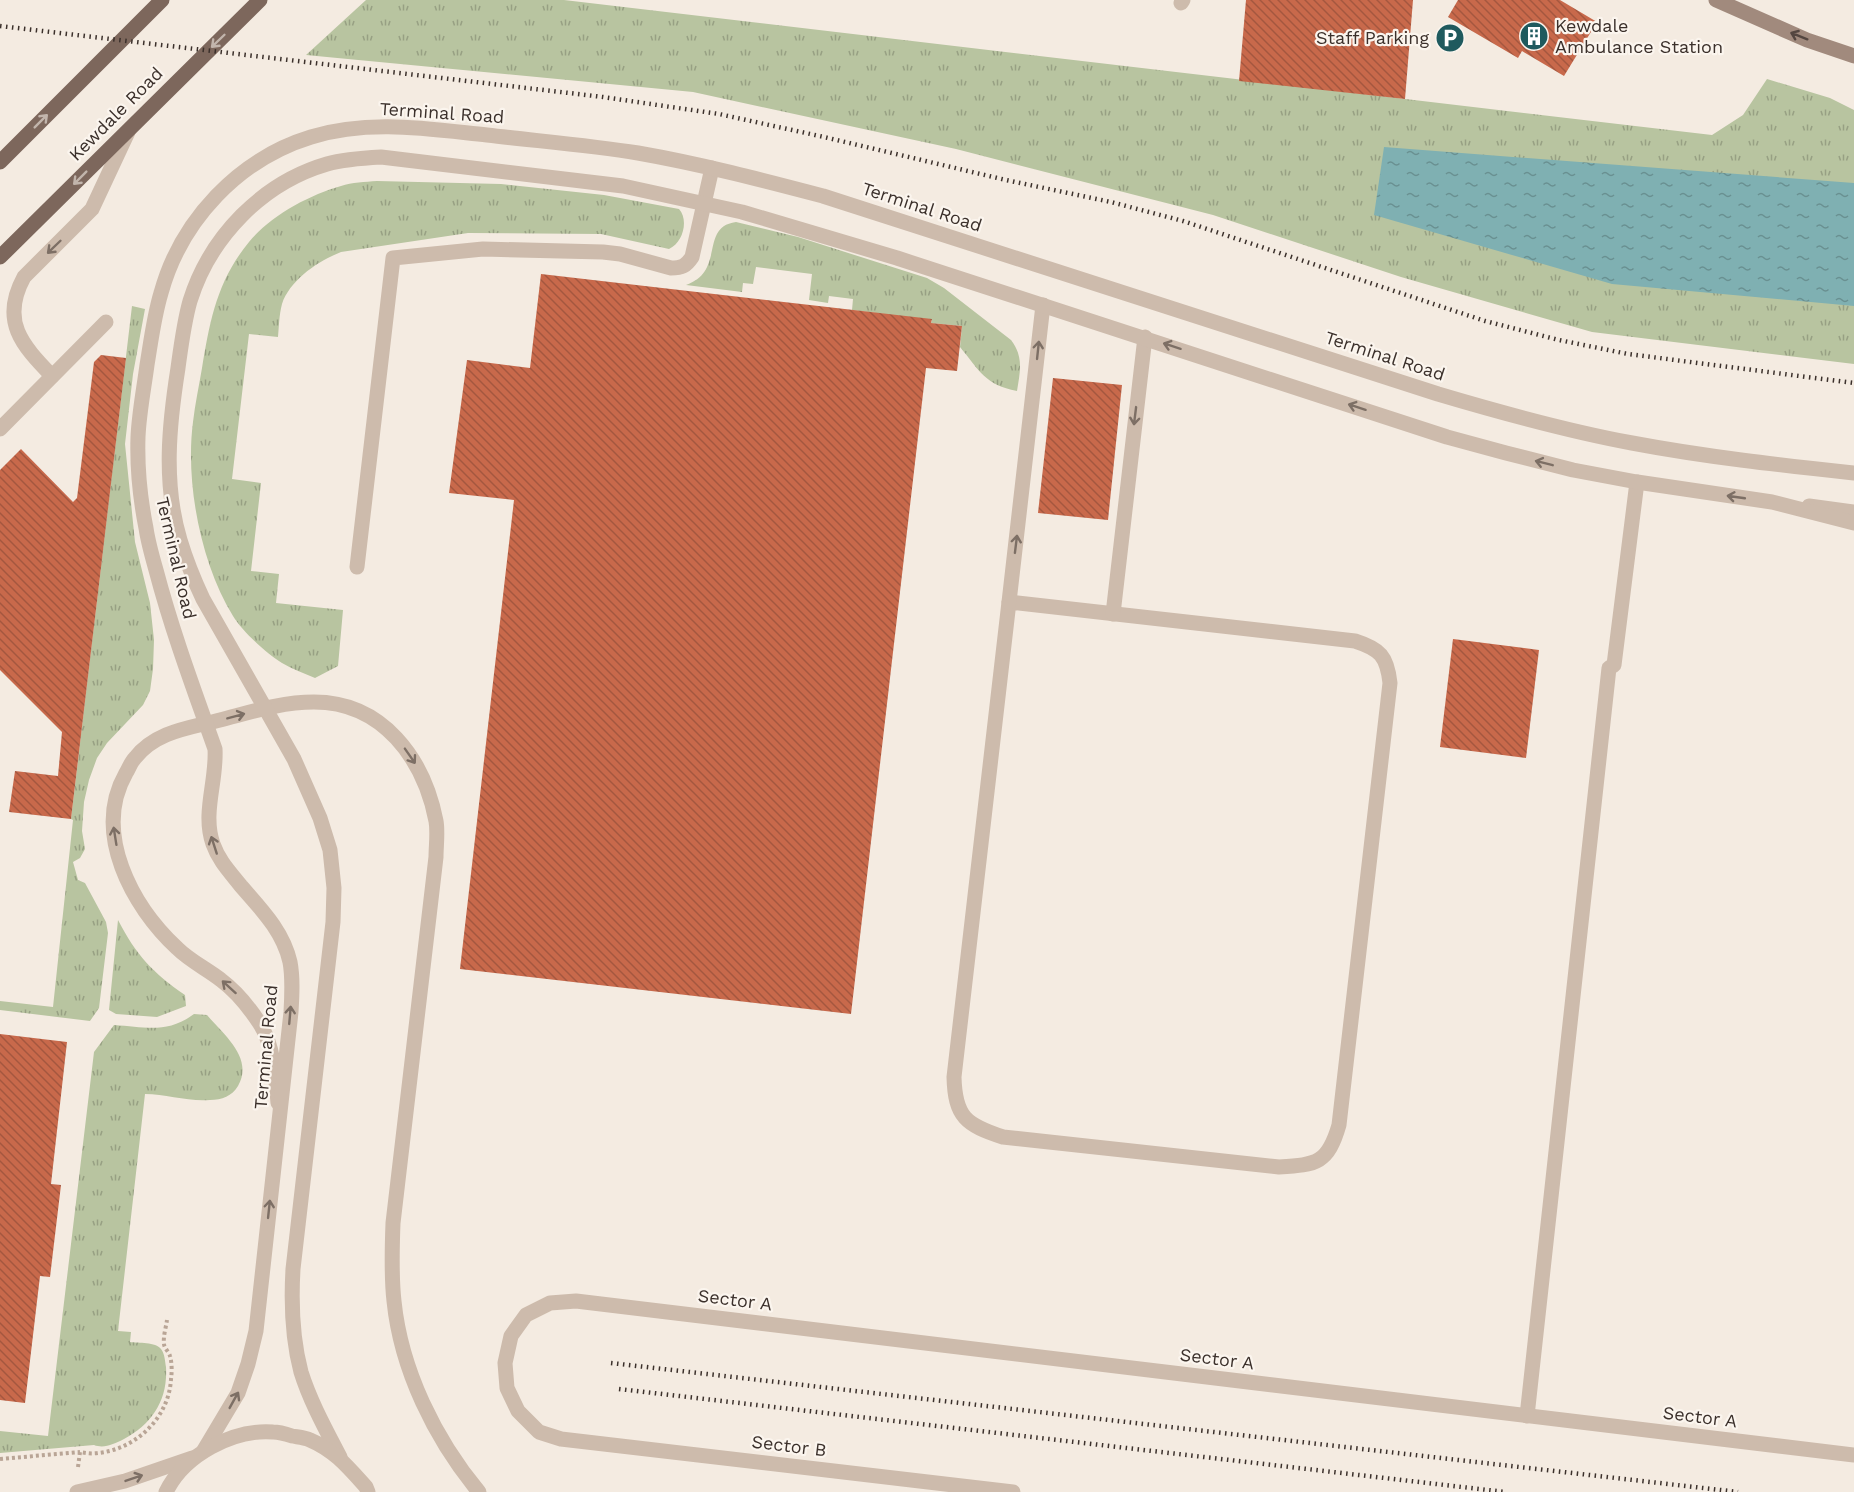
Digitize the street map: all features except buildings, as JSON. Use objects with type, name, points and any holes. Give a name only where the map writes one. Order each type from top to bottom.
[{"type":"main road","points":[[0,162],[162,0]]},
{"type":"main road","name":"Kewdale Road","points":[[0,257],[260,0]]},
{"type":"main road","points":[[1716,0],[1806,40],[1854,56]]},
{"type":"street","name":"Terminal Road","points":[[166,1492],[171,1483],[199,1454],[238,1393],[248,1364],[253,1342],[291,1012],[292,985],[290,962],[282,940],[271,921],[220,860],[212,842],[209,822],[216,766],[215,750],[176,640],[146,530],[139,479],[138,435],[154,322],[170,266],[196,219],[214,198],[261,160],[311,137],[358,128],[413,128],[576,144],[637,153],[712,168],[823,196],[1510,415],[1572,431],[1684,452],[1854,473]]},
{"type":"street","points":[[52,376],[18,339],[12,318],[12,297],[24,277],[92,209],[129,129]]},
{"type":"street","points":[[368,1492],[340,1457],[318,1414],[302,1372],[292,1317],[293,1269],[333,922],[334,888],[330,850],[320,818],[299,770],[203,599],[191,572],[173,509],[169,475],[171,415],[184,325],[190,300],[201,273],[216,246],[233,223],[277,186],[327,164],[356,158],[381,157],[623,186],[742,212],[819,234],[1457,439],[1573,470],[1637,482],[1854,512]]},
{"type":"street","points":[[357,567],[393,258],[483,249],[603,252],[680,268],[687,265],[692,257],[712,168]]},
{"type":"street","points":[[1009,602],[1355,641],[1371,646],[1383,656],[1389,668],[1390,683],[1339,1125],[1333,1145],[1323,1157],[1306,1166],[1280,1167],[1003,1137],[978,1128],[962,1116],[954,1098],[954,1077],[1043,305]]},
{"type":"street","points":[[0,429],[106,322]]},
{"type":"street","points":[[1113,614],[1145,338]]},
{"type":"street","points":[[1527,1416],[1609,668],[1614,665],[1637,482]]},
{"type":"street","points":[[1772,502],[1854,523]]},
{"type":"street","points":[[279,1114],[274,1064],[262,1026],[243,999],[177,948],[152,922],[137,899],[122,866],[113,835],[116,796],[135,758],[153,741],[173,731],[265,708],[290,703],[316,702],[341,706],[366,714],[386,727],[416,762],[428,791],[436,823],[436,857],[393,1223],[391,1262],[394,1304],[402,1345],[418,1392],[440,1438],[480,1492]]},
{"type":"street","name":"Sector A","points":[[561,1439],[539,1432],[518,1411],[507,1388],[505,1363],[512,1336],[526,1315],[550,1304],[576,1301],[1854,1455]]},
{"type":"street","points":[[77,1492],[125,1481],[199,1454],[237,1436],[273,1432],[308,1439],[340,1457]]},
{"type":"street","name":"Sector B","points":[[561,1439],[1013,1492]]},
{"type":"path","points":[[0,1459],[80,1452],[99,1453],[135,1440],[147,1432],[164,1408],[169,1394],[170,1354],[164,1344],[167,1320]]},
{"type":"path","points":[[78,1472],[80,1452]]},
{"type":"green space","points":[[366,0],[564,0],[1712,135],[1743,115],[1767,79],[1830,98],[1854,110],[1854,364],[1592,332],[1401,277],[1213,215],[956,149],[693,92],[306,55]]},
{"type":"green space","points":[[377,181],[501,184],[604,195],[679,209],[684,225],[678,242],[669,249],[601,234],[468,233],[341,252],[314,266],[291,287],[282,304],[278,337],[249,334],[232,479],[261,483],[251,571],[279,574],[276,603],[343,610],[338,666],[315,678],[282,663],[262,648],[237,622],[222,595],[204,548],[198,522],[191,471],[194,415],[216,302],[229,271],[249,242],[279,215],[303,201],[345,185]]},
{"type":"green space","points":[[736,222],[798,237],[927,278],[944,288],[1011,340],[1019,359],[1017,391],[997,385],[978,370],[960,347],[962,326],[852,310],[853,299],[829,296],[828,303],[809,300],[812,274],[756,267],[753,284],[743,283],[742,292],[686,285],[698,278],[705,270],[718,232],[725,226]]},
{"type":"green space","points":[[132,306],[145,309],[133,374],[125,444],[135,542],[150,603],[154,640],[153,669],[150,691],[143,705],[107,743],[97,758],[84,802],[82,831],[85,849],[80,858],[73,862],[78,880],[85,883],[106,922],[108,933],[99,1008],[90,1021],[0,1010],[0,1001],[53,1007],[73,820],[71,819]]},
{"type":"green space","points":[[118,920],[146,962],[185,995],[186,1006],[157,1017],[116,1014],[109,1010]]},
{"type":"green space","points":[[194,1014],[207,1015],[235,1048],[240,1057],[242,1076],[233,1092],[219,1099],[194,1100],[145,1094],[118,1331],[131,1332],[130,1342],[155,1345],[162,1351],[166,1379],[161,1400],[143,1426],[113,1444],[0,1453],[0,1431],[48,1436],[94,1052],[114,1025],[165,1027]]},
{"type":"water","points":[[1384,147],[1854,183],[1854,306],[1612,284],[1374,215]]},
{"type":"railway","points":[[0,26],[603,97],[719,114],[1111,202],[1183,221],[1485,321],[1559,340],[1628,354],[1854,383]]},
{"type":"railway","points":[[611,1363],[1738,1492]]},
{"type":"railway","points":[[619,1389],[1505,1492]]},
{"type":"place","name":"Kewdale Ambulance Station","points":[[1534,36]]},
{"type":"place","name":"Staff Parking","points":[[1450,38]]}]
